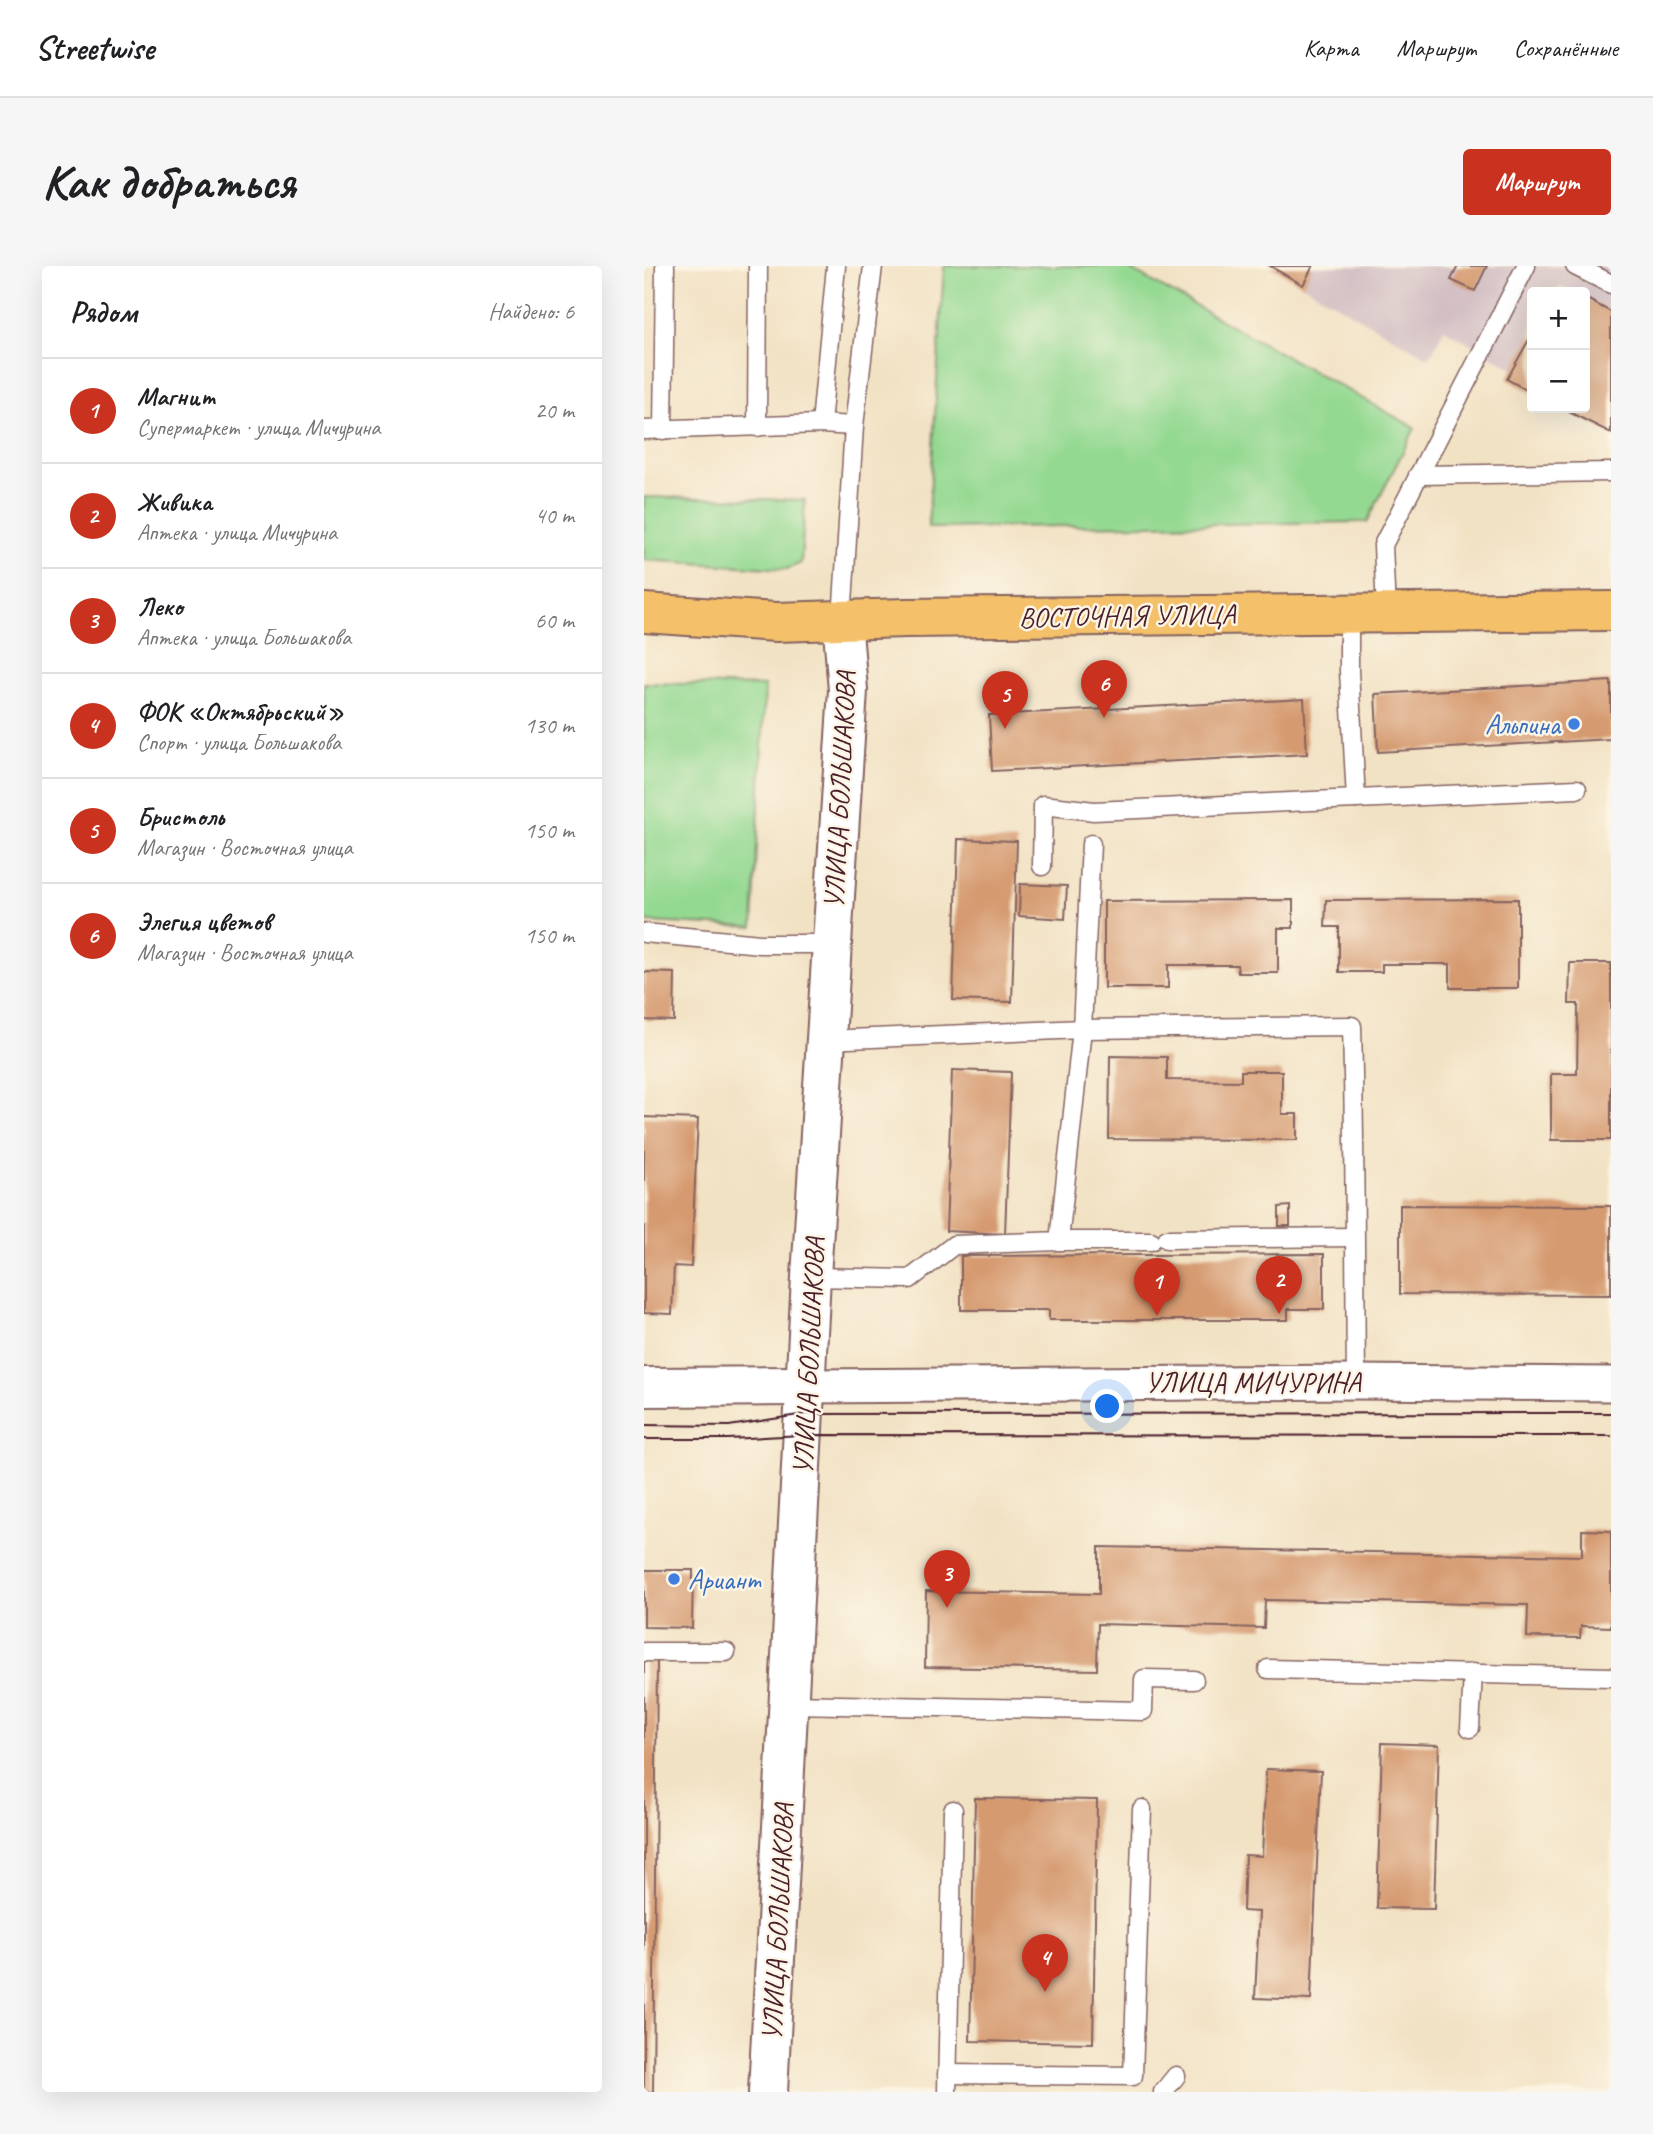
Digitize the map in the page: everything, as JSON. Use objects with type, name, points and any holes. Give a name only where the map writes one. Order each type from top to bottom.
[{"type":"main road","name":"ВОСТОЧНАЯ УЛИЦА","points":[[644,613],[776,622],[1368,612],[1611,611]]},
{"type":"street","name":"УЛИЦА БОЛЬШАКОВА","points":[[768,2092],[811,1278],[848,690],[842,620]]},
{"type":"street","name":"УЛИЦА МИЧУРИНА","points":[[644,1387],[1356,1381],[1611,1384]]},
{"type":"lane","points":[[663,430],[665,266]]},
{"type":"lane","points":[[757,427],[758,266]]},
{"type":"lane","points":[[821,424],[836,266]]},
{"type":"lane","points":[[842,620],[854,426],[873,266]]},
{"type":"lane","points":[[1356,799],[1349,671],[1368,612],[1383,545],[1526,266]]},
{"type":"lane","points":[[1575,266],[1611,284]]},
{"type":"lane","points":[[644,430],[821,424],[854,426]]},
{"type":"lane","points":[[1418,475],[1611,471]]},
{"type":"lane","points":[[1042,866],[1043,805],[1094,811],[1577,789]]},
{"type":"lane","points":[[1059,1241],[1082,1029],[1091,844]]},
{"type":"lane","points":[[644,933],[760,944],[831,944]]},
{"type":"lane","points":[[825,1040],[1082,1029],[1352,1026],[1356,1168],[1356,1381]]},
{"type":"lane","points":[[811,1278],[910,1279],[954,1245],[1354,1237]]},
{"type":"lane","points":[[644,1652],[726,1652]]},
{"type":"lane","points":[[1268,1669],[1611,1676]]},
{"type":"lane","points":[[1470,1728],[1473,1673]]},
{"type":"lane","points":[[790,1704],[1143,1711],[1143,1679],[1194,1680]]},
{"type":"lane","points":[[953,1810],[947,2083],[1133,2076],[1142,1809]]},
{"type":"lane","points":[[1163,2092],[1176,2076]]},
{"type":"shaded area","points":[[1270,266],[1611,266],[1611,312],[1590,301],[1590,287],[1527,287],[1527,343],[1513,368],[1444,329],[1429,358]]},
{"type":"green space","points":[[944,266],[1124,266],[1415,428],[1367,522],[928,528]]},
{"type":"green space","points":[[644,497],[805,500],[801,563],[787,569],[644,560]]},
{"type":"green space","points":[[644,683],[765,686],[753,927],[648,922],[644,917]]},
{"type":"building","points":[[1270,266],[1313,266],[1303,285]]},
{"type":"building","points":[[1458,266],[1487,266],[1475,291],[1451,280]]},
{"type":"building","points":[[1590,301],[1611,312],[1611,433],[1571,413],[1590,413]]},
{"type":"building","points":[[1527,343],[1527,390],[1507,379]]},
{"type":"building","points":[[1611,681],[1611,739],[1378,752],[1375,694]]},
{"type":"building","points":[[1304,699],[1307,754],[992,771],[989,715]]},
{"type":"building","points":[[958,839],[1017,841],[1012,1002],[953,1000]]},
{"type":"building","points":[[1020,884],[1067,886],[1065,919],[1019,916]]},
{"type":"building","points":[[1518,899],[1518,988],[1450,988],[1450,964],[1382,964],[1382,972],[1339,972],[1339,927],[1325,927],[1326,900]]},
{"type":"building","points":[[1293,900],[1293,928],[1278,928],[1278,973],[1238,973],[1237,965],[1168,965],[1168,988],[1104,988],[1104,901]]},
{"type":"building","points":[[1570,963],[1611,963],[1611,1140],[1551,1140],[1551,1074],[1577,1074],[1578,1004],[1569,1004]]},
{"type":"building","points":[[644,972],[675,973],[674,1021],[644,1020]]},
{"type":"building","points":[[1110,1056],[1167,1057],[1167,1080],[1241,1081],[1241,1071],[1282,1071],[1282,1114],[1297,1114],[1297,1140],[1109,1139]]},
{"type":"building","points":[[952,1070],[1011,1072],[1005,1234],[946,1231]]},
{"type":"building","points":[[644,1117],[698,1119],[691,1267],[674,1266],[672,1314],[644,1313]]},
{"type":"building","points":[[1400,1205],[1611,1206],[1611,1295],[1400,1294]]},
{"type":"building","points":[[1290,1206],[1290,1226],[1279,1226],[1279,1207]]},
{"type":"building","points":[[1324,1254],[1324,1309],[1288,1309],[1288,1320],[1049,1320],[1049,1310],[961,1310],[961,1256]]},
{"type":"building","points":[[1582,1530],[1611,1531],[1611,1627],[1581,1626],[1580,1638],[1527,1637],[1528,1605],[1265,1600],[1264,1628],[1098,1624],[1097,1670],[925,1667],[926,1591],[1099,1594],[1099,1547],[1582,1556]]},
{"type":"building","points":[[644,1570],[693,1570],[692,1628],[644,1627]]},
{"type":"building","points":[[644,1661],[657,1661],[653,2092],[644,2092]]},
{"type":"building","points":[[1382,1743],[1439,1745],[1434,1909],[1377,1908]]},
{"type":"building","points":[[1266,1769],[1321,1771],[1311,2000],[1255,1998],[1259,1912],[1243,1911],[1245,1855],[1262,1856]]},
{"type":"building","points":[[975,1798],[1097,1800],[1093,2043],[970,2041]]},
{"type":"tram line","points":[[644,1425],[729,1426],[805,1414],[1611,1413]]},
{"type":"tram line","points":[[644,1439],[728,1439],[803,1435],[1611,1436]]},
{"type":"place","name":"Элегия цветов","points":[[1104,718]]},
{"type":"place","name":"Альпина","points":[[1574,724]]},
{"type":"place","name":"Бристоль","points":[[1005,729]]},
{"type":"place","name":"Живика","points":[[1279,1314]]},
{"type":"place","name":"Магнит","points":[[1157,1316]]},
{"type":"place","name":"Ариант","points":[[674,1579]]},
{"type":"place","name":"Леко","points":[[947,1608]]},
{"type":"place","name":"ФОК «Октябрьский»","points":[[1045,1992]]}]
